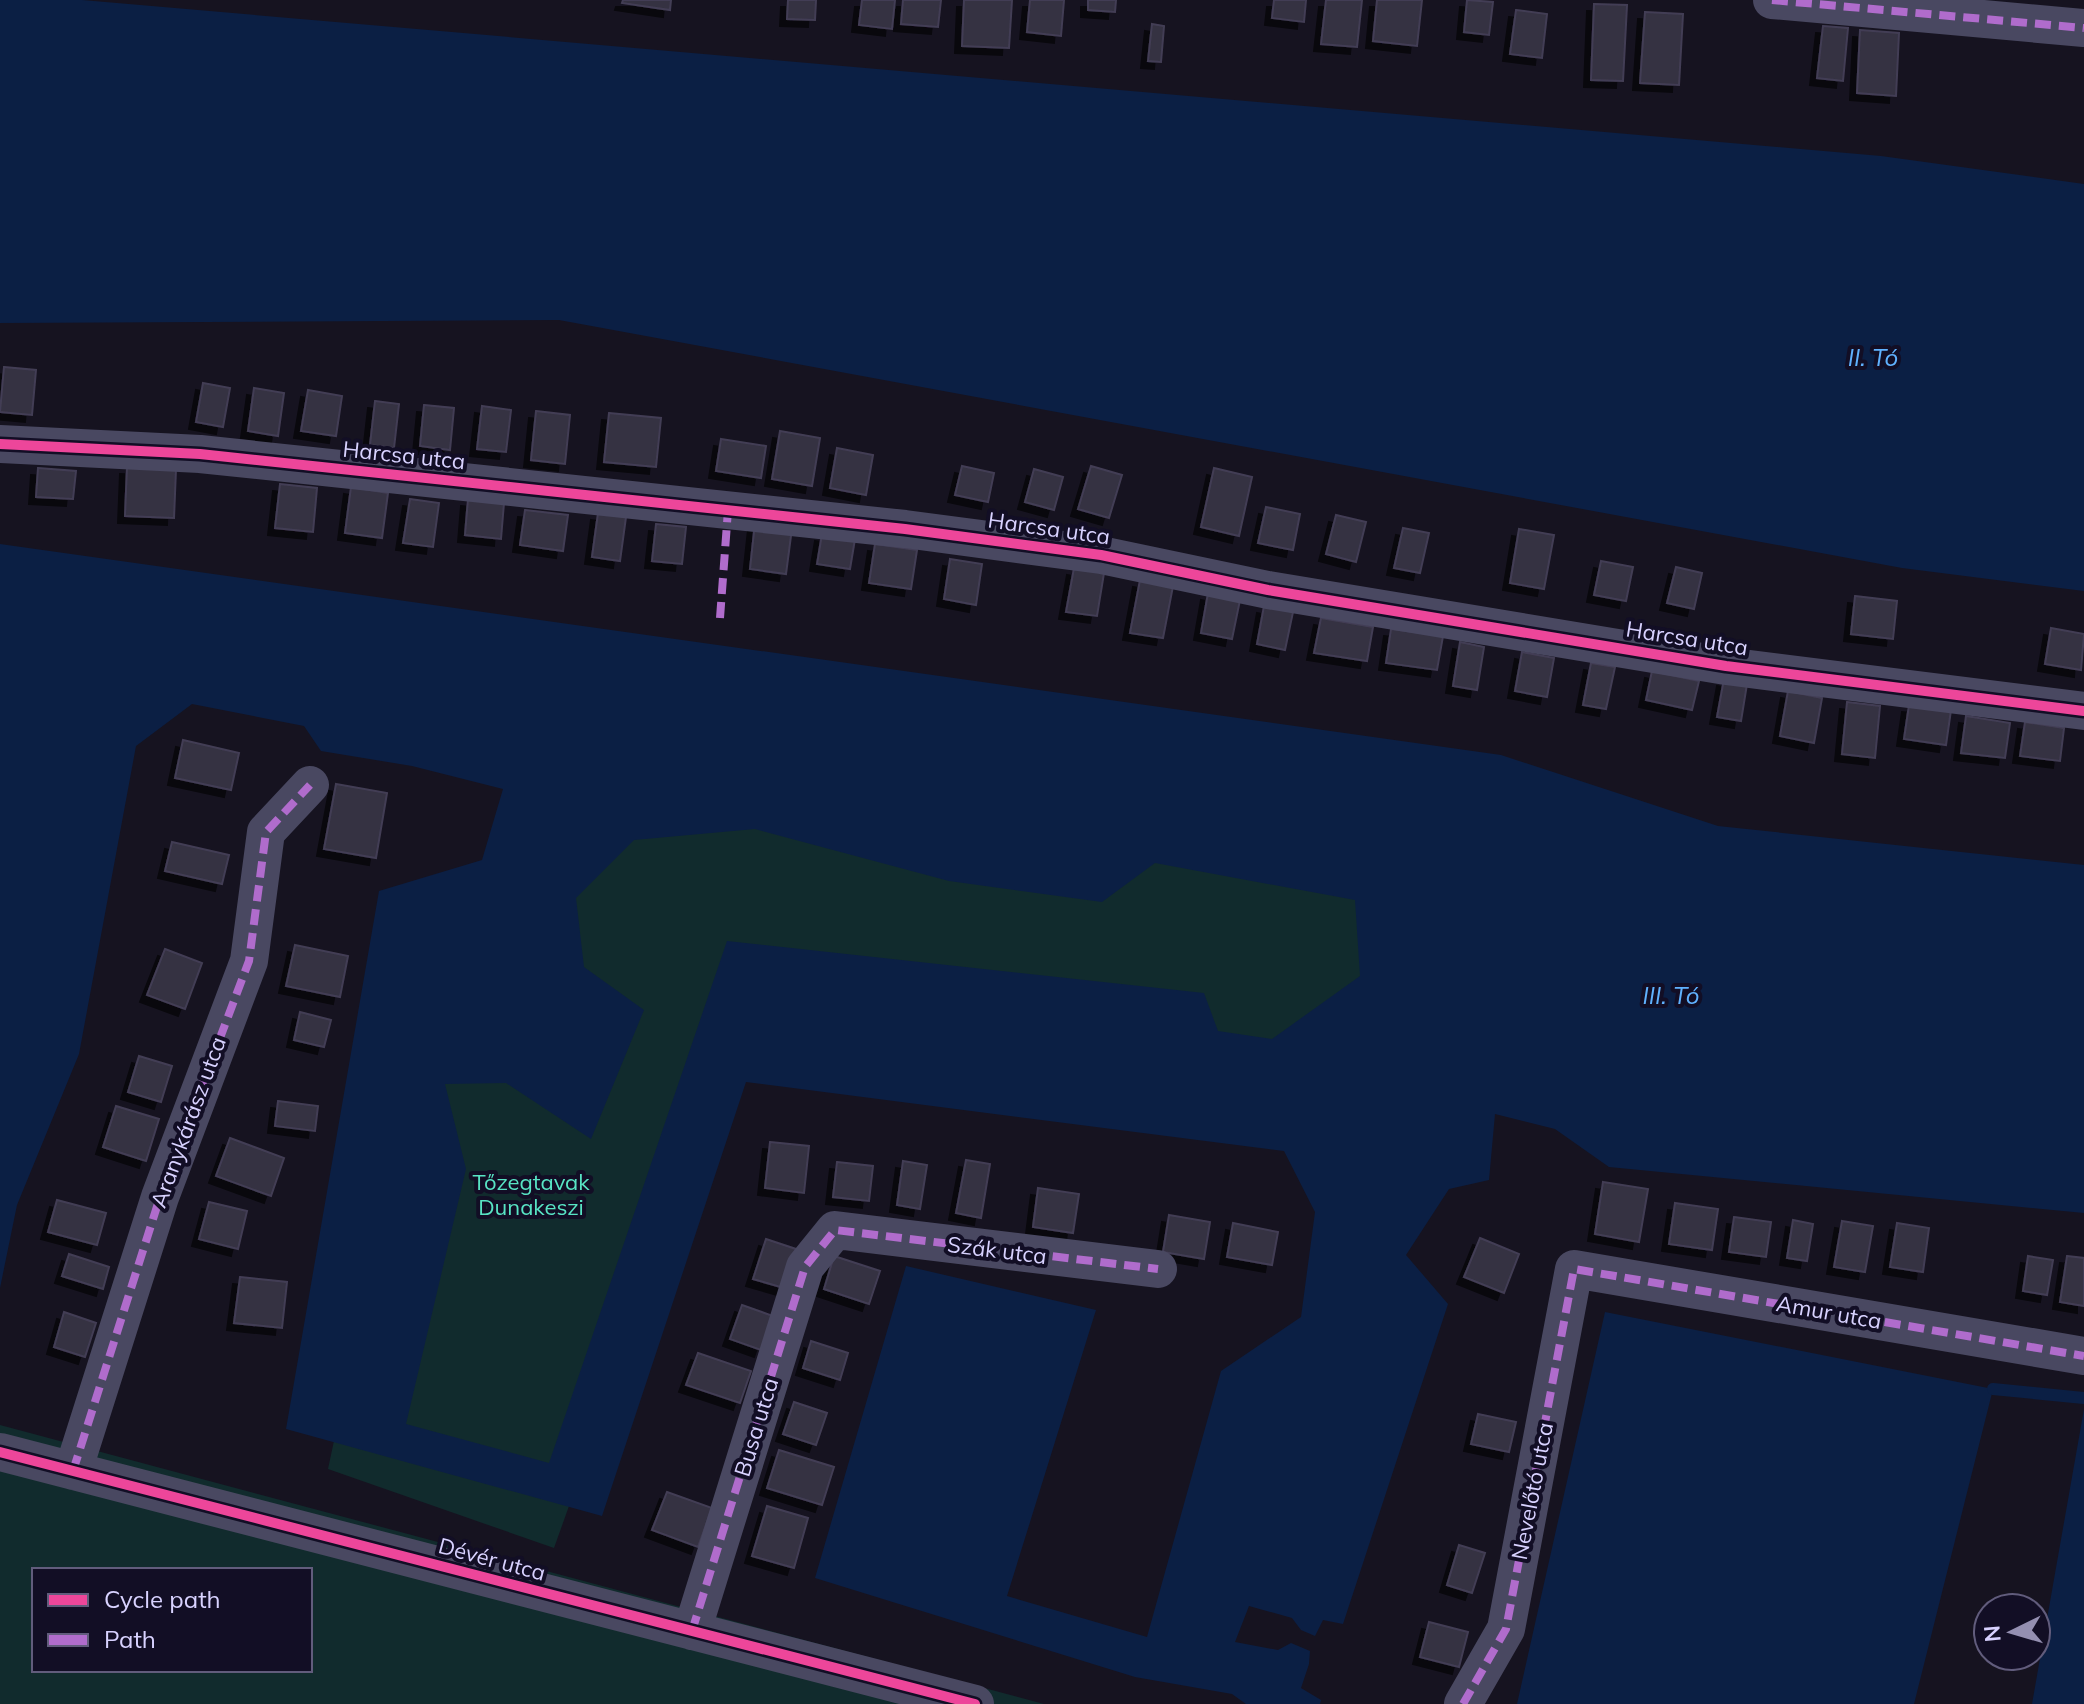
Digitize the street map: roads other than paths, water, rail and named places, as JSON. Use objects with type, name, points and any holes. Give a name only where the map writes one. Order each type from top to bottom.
[{"type":"street","points":[[1772,0],[2084,28]]},
{"type":"street","name":"Harcsa utca","points":[[0,444],[200,454],[905,529],[1101,555],[1268,590],[1726,666],[2084,711]]},
{"type":"street","name":"Aranykárász utca","points":[[73,1471],[160,1197],[249,961],[266,832],[310,785]]},
{"type":"street","name":"Szák utca","points":[[835,1230],[1158,1269]]},
{"type":"street","name":"Busa utca","points":[[692,1631],[805,1267],[835,1230]]},
{"type":"street","name":"Amur utca","points":[[1574,1269],[2084,1356]]},
{"type":"street","name":"Nevelőtó utca","points":[[1463,1704],[1506,1629],[1574,1269]]},
{"type":"street","name":"Dévér utca","points":[[0,1452],[975,1704]]},
{"type":"water","name":"II. Tó","points":[[0,0],[82,0],[1881,156],[2084,184],[2084,591],[1902,568],[559,320],[0,323]]},
{"type":"water","name":"III. Tó","points":[[0,544],[1501,755],[1718,826],[2084,865],[2084,1213],[1609,1167],[1555,1129],[1495,1114],[1489,1180],[1449,1189],[1406,1255],[1448,1304],[1343,1624],[1323,1620],[1315,1636],[1301,1630],[1292,1618],[1249,1606],[1235,1642],[1278,1650],[1291,1643],[1310,1651],[1301,1688],[1321,1700],[1320,1704],[1246,1704],[1232,1694],[1135,1677],[815,1578],[906,1266],[1096,1310],[1007,1596],[1147,1637],[1221,1371],[1301,1317],[1315,1212],[1284,1151],[746,1082],[602,1516],[286,1429],[379,891],[482,860],[503,789],[412,766],[321,751],[304,726],[192,704],[136,746],[79,1054],[17,1205],[0,1288]],"holes":[[[755,829],[949,881],[1102,902],[1155,863],[1355,900],[1360,976],[1272,1039],[1218,1031],[1204,993],[727,941],[549,1463],[406,1424],[466,1169],[445,1084],[506,1083],[591,1139],[644,1010],[584,967],[576,898],[634,840]]]},
{"type":"water","points":[[1605,1312],[1993,1389],[1914,1704],[1517,1704]]},
{"type":"water","points":[[2084,1409],[2084,1704],[2032,1704],[2038,1672],[2052,1672],[2052,1592]]},
{"type":"waterway","points":[[1993,1389],[2084,1398]]},
{"type":"park label","name":"Tőzegtavak Dunakeszi","points":[[531,1194]]}]
